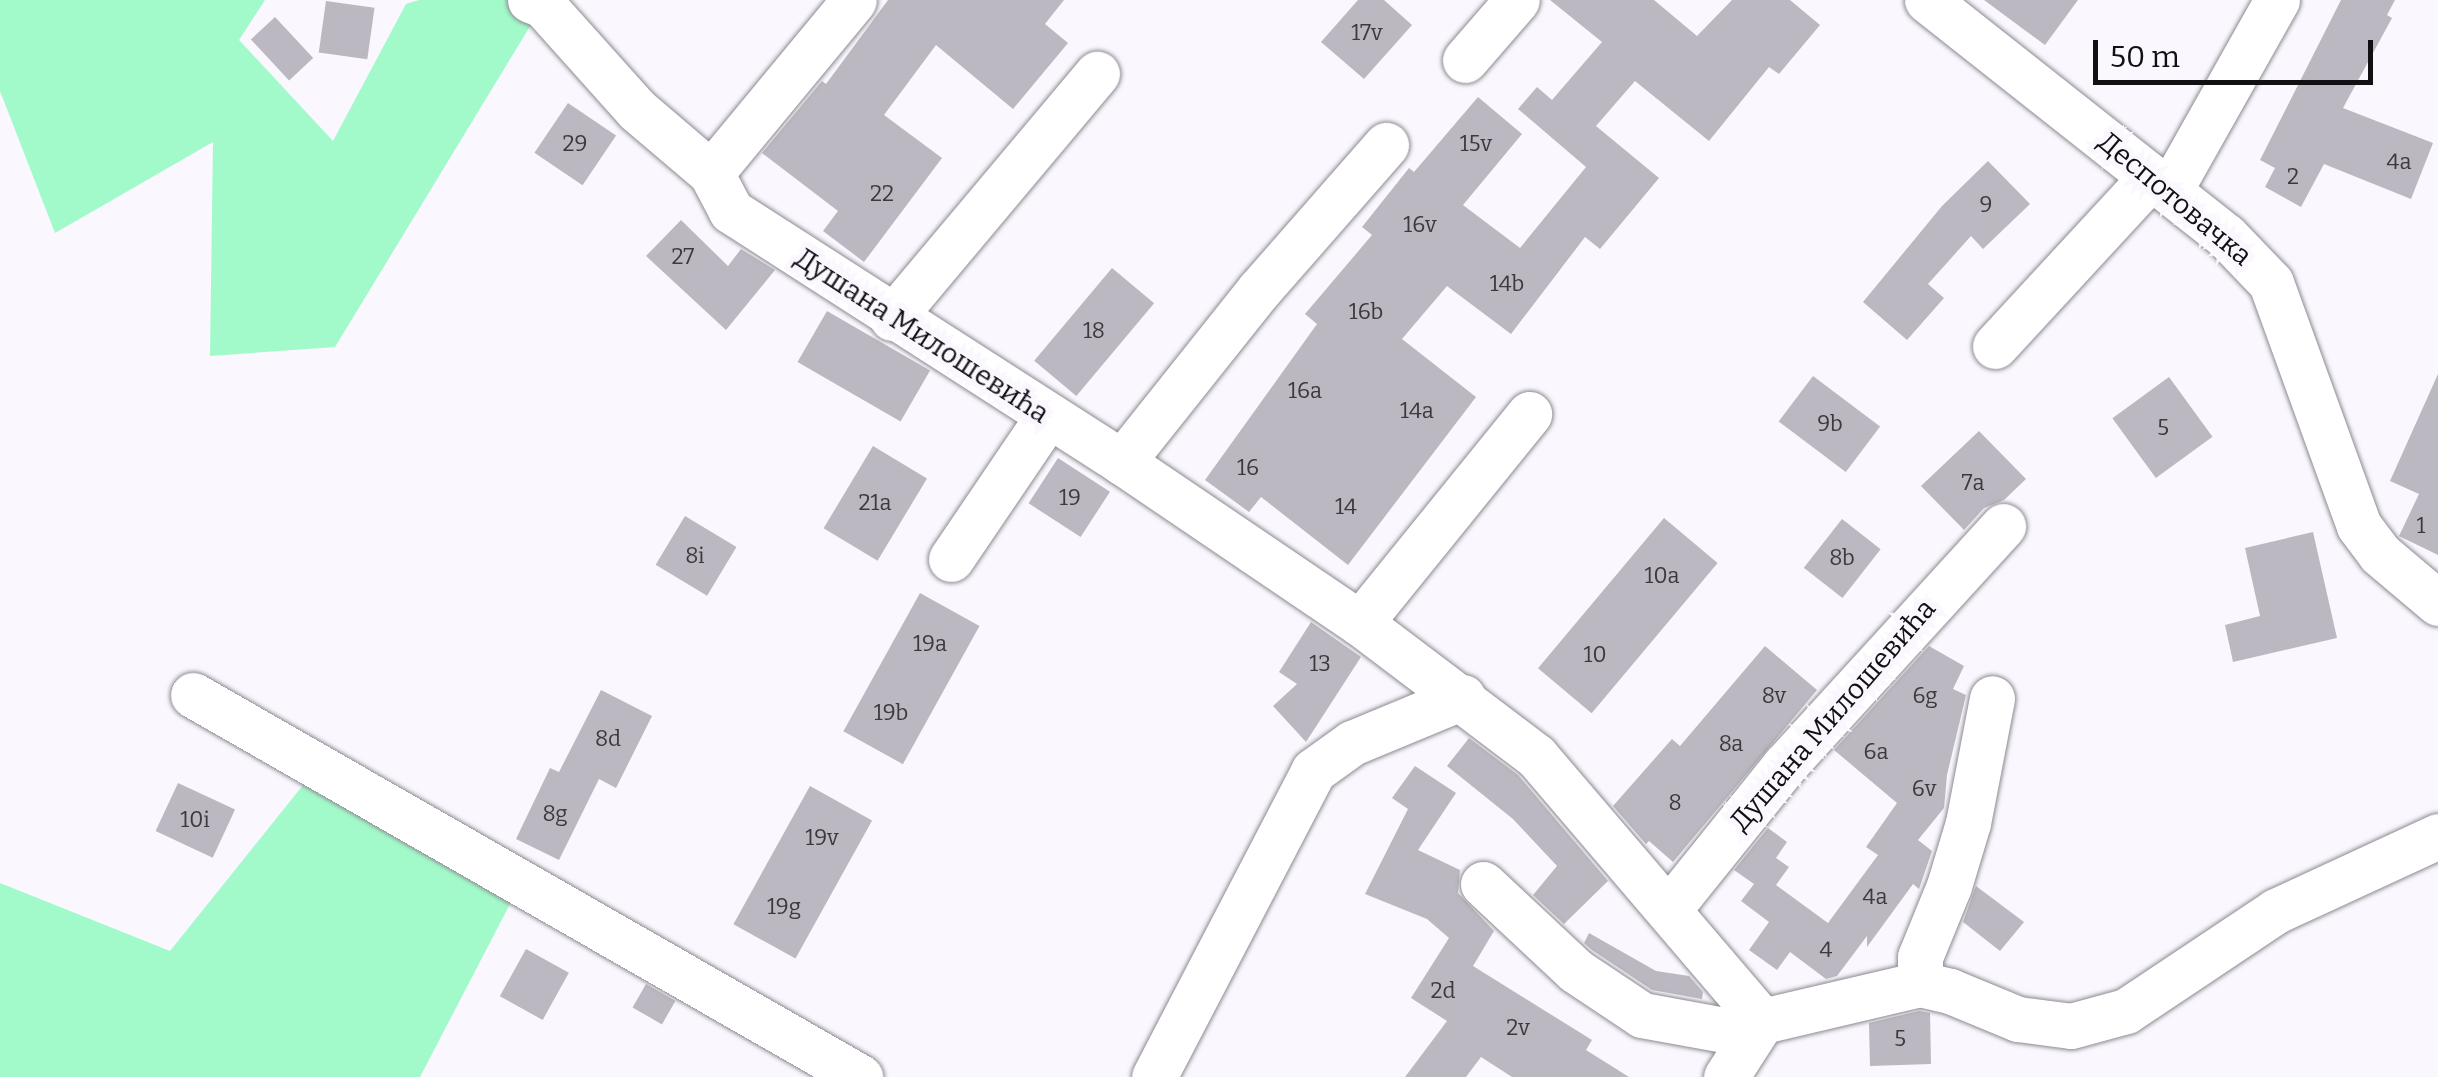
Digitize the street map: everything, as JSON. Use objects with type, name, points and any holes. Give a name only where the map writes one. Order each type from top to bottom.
[{"type":"street","name":"Душана Милошевића","points":[[530,0],[543,5],[637,110],[711,173],[731,211],[1046,417],[1122,462],[1360,623],[1463,697],[1536,756],[1762,1021]]},
{"type":"street","points":[[711,173],[854,0]]},
{"type":"street","points":[[1464,60],[1517,0]]},
{"type":"street","name":"Деспотовачка","points":[[1927,0],[2226,236],[2272,283],[2359,526],[2388,563],[2438,603]]},
{"type":"street","points":[[1995,346],[2160,183],[2277,0]]},
{"type":"street","points":[[892,318],[1097,74]]},
{"type":"street","points":[[1122,462],[1259,290],[1386,145]]},
{"type":"street","points":[[1360,623],[1529,414]]},
{"type":"street","points":[[952,559],[1046,417]]},
{"type":"street","name":"Душана Милошевића","points":[[1669,909],[1796,753],[2003,526]]},
{"type":"street","points":[[193,695],[860,1077]]},
{"type":"street","points":[[1154,1077],[1313,771],[1352,743],[1463,697]]},
{"type":"street","points":[[1920,984],[1920,957],[1949,886],[1968,823],[1992,698]]},
{"type":"street","points":[[1483,884],[1576,971],[1642,1015],[1724,1030],[1920,984],[2042,1025],[2070,1026],[2097,1020],[2146,1000],[2276,911],[2438,836]]},
{"type":"street","points":[[1726,1077],[1762,1021]]},
{"type":"green space","points":[[0,0],[265,0],[239,40],[333,141],[406,4],[419,0],[530,0],[543,5],[335,347],[210,356],[213,142],[55,233],[0,91]]},
{"type":"green space","points":[[320,764],[522,881],[420,1077],[0,1077],[0,883],[170,951]]},
{"type":"building","points":[[888,0],[1064,0],[1045,24],[1068,43],[1013,109],[936,45],[884,115],[942,158],[864,262],[823,231],[838,211],[762,153],[822,81],[826,84]]},
{"type":"building","points":[[1358,0],[1384,0],[1412,25],[1364,79],[1321,42]]},
{"type":"building","points":[[1550,0],[1654,0],[1697,36],[1732,0],[1790,0],[1820,25],[1779,74],[1769,67],[1709,141],[1635,81],[1596,126],[1659,178],[1600,249],[1585,237],[1511,334],[1447,286],[1402,339],[1476,397],[1348,565],[1261,497],[1249,512],[1205,480],[1317,324],[1305,314],[1372,235],[1362,227],[1409,168],[1414,172],[1478,97],[1522,134],[1463,205],[1520,248],[1586,167],[1518,109],[1537,87],[1552,100],[1602,42]]},
{"type":"building","points":[[1984,0],[2078,0],[2045,45]]},
{"type":"building","points":[[2341,0],[2395,0],[2387,15],[2392,18],[2343,108],[2433,143],[2411,199],[2324,164],[2301,207],[2265,187],[2275,168],[2260,160]]},
{"type":"building","points":[[326,1],[375,8],[367,59],[319,52]]},
{"type":"building","points":[[275,17],[313,58],[289,80],[251,40]]},
{"type":"building","points":[[568,103],[616,135],[583,185],[534,153]]},
{"type":"building","points":[[1988,161],[2030,204],[1983,249],[1971,236],[1928,284],[1944,298],[1907,340],[1863,302],[1942,206]]},
{"type":"building","points":[[681,220],[728,266],[741,249],[775,270],[726,330],[646,256]]},
{"type":"building","points":[[1112,268],[1154,303],[1076,396],[1034,361]]},
{"type":"building","points":[[827,311],[930,370],[901,422],[798,362]]},
{"type":"building","points":[[2438,374],[2438,555],[2399,536],[2419,494],[2390,481]]},
{"type":"building","points":[[1813,376],[1880,427],[1846,472],[1779,422]]},
{"type":"building","points":[[2169,377],[2212,437],[2156,478],[2112,418]]},
{"type":"building","points":[[1979,431],[2026,479],[2004,500],[1984,508],[1964,530],[1921,486]]},
{"type":"building","points":[[873,446],[927,478],[878,561],[824,528]]},
{"type":"building","points":[[1058,458],[1110,492],[1081,537],[1029,503]]},
{"type":"building","points":[[685,516],[736,547],[707,596],[656,565]]},
{"type":"building","points":[[1664,518],[1718,563],[1592,713],[1538,668]]},
{"type":"building","points":[[1842,519],[1881,549],[1842,598],[1804,568]]},
{"type":"building","points":[[2313,532],[2337,638],[2233,662],[2225,625],[2260,616],[2245,548]]},
{"type":"building","points":[[920,593],[979,626],[903,764],[843,731]]},
{"type":"building","points":[[1311,622],[1361,657],[1306,742],[1273,706],[1297,684],[1279,672]]},
{"type":"building","points":[[1765,646],[1817,690],[1673,862],[1649,841],[1646,844],[1613,806],[1672,739],[1680,746]]},
{"type":"building","points":[[1929,646],[1964,666],[1953,689],[1966,695],[1947,775],[1944,808],[1918,840],[1932,851],[1919,889],[1913,884],[1867,947],[1867,936],[1837,976],[1826,979],[1790,952],[1777,970],[1749,950],[1769,922],[1741,901],[1754,884],[1734,870],[1768,828],[1787,842],[1776,858],[1789,867],[1776,885],[1828,923],[1878,855],[1866,847],[1897,803],[1834,750]]},
{"type":"building","points":[[601,690],[652,716],[616,788],[599,779],[559,860],[516,839],[550,768],[559,772]]},
{"type":"building","points":[[1469,738],[1518,775],[1608,881],[1564,924],[1533,895],[1557,866],[1513,819],[1447,766]]},
{"type":"building","points":[[1415,766],[1456,793],[1418,850],[1460,870],[1458,893],[1494,931],[1473,966],[1592,1040],[1586,1050],[1629,1077],[1512,1077],[1481,1057],[1466,1077],[1405,1077],[1447,1021],[1411,998],[1449,938],[1427,919],[1365,894],[1408,809],[1392,798]]},
{"type":"building","points":[[178,783],[235,810],[213,858],[156,831]]},
{"type":"building","points":[[810,786],[872,820],[795,959],[733,924]]},
{"type":"building","points":[[1976,886],[2024,922],[2000,951],[1963,922]]},
{"type":"building","points":[[1589,933],[1656,971],[1689,976],[1703,992],[1702,999],[1652,990],[1584,943]]},
{"type":"building","points":[[526,949],[569,973],[543,1020],[500,996]]},
{"type":"building","points":[[646,984],[675,1001],[662,1024],[632,1007]]},
{"type":"building","points":[[1919,1011],[1930,1013],[1931,1064],[1870,1066],[1869,1023]]}]
